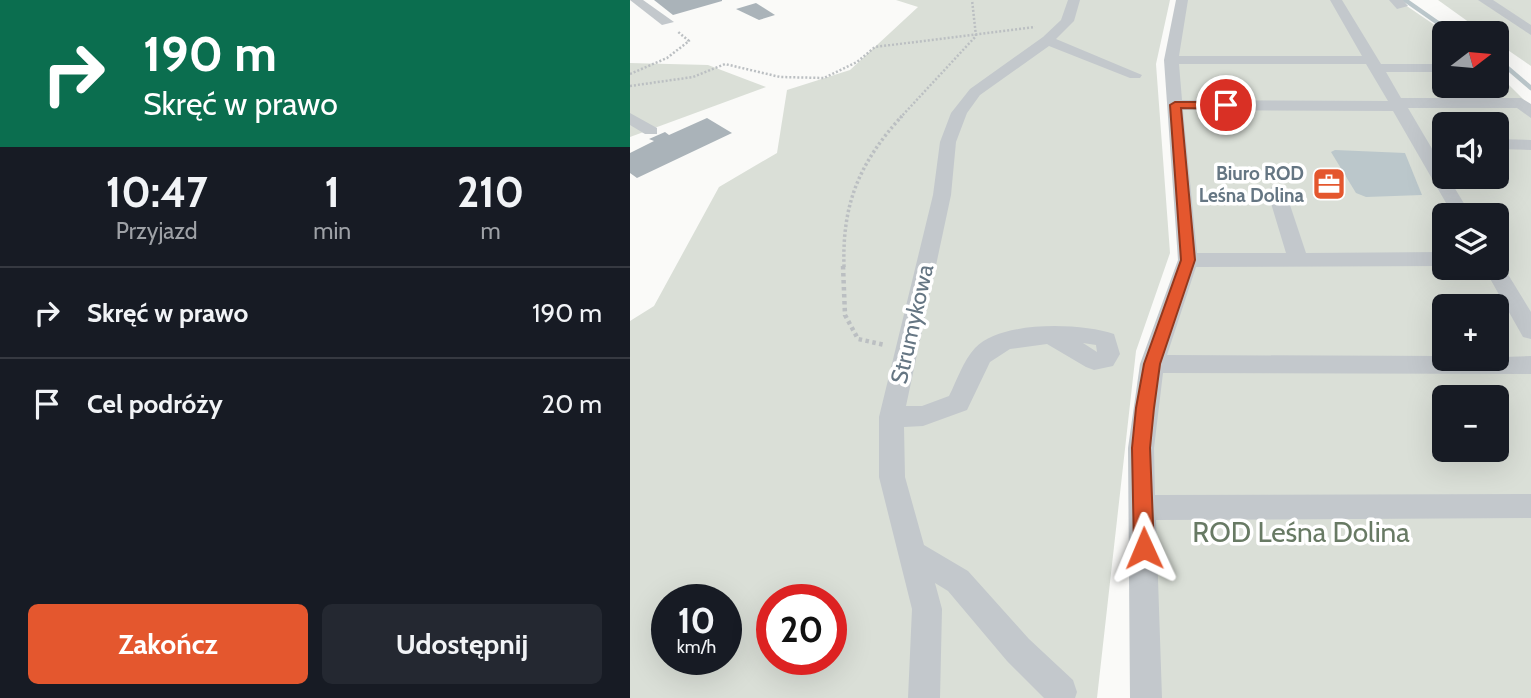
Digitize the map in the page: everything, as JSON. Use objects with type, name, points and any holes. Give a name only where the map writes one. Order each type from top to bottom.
[{"type":"street","points":[[635,0],[667,22]]},
{"type":"street","points":[[1146,698],[1141,448],[1152,364],[1188,260],[1171,60],[1182,0]]},
{"type":"street","points":[[1484,0],[1531,31]]},
{"type":"street","name":"Strumykowa","points":[[924,698],[927,609],[892,477],[891,417],[942,195],[951,129],[975,92],[1046,40],[1070,10]]},
{"type":"street","points":[[1171,60],[1432,67]]},
{"type":"street","points":[[1400,105],[1521,103],[1531,113]]},
{"type":"street","points":[[630,118],[651,131]]},
{"type":"street","points":[[1422,144],[1432,144]]},
{"type":"street","points":[[1509,144],[1531,145]]},
{"type":"street","points":[[1276,190],[1298,258]]},
{"type":"street","points":[[1188,260],[1432,259]]},
{"type":"street","points":[[1501,280],[1531,331]]},
{"type":"street","points":[[891,417],[923,416],[958,403],[985,351],[997,343],[1054,337]]},
{"type":"street","points":[[1152,364],[1531,365]]},
{"type":"street","points":[[1143,508],[1531,506]]},
{"type":"street","points":[[913,554],[958,581],[1018,650],[1061,692]]},
{"type":"lane","points":[[1336,0],[1455,203]]},
{"type":"lane","points":[[1046,40],[1135,75]]},
{"type":"lane","points":[[1175,105],[1400,105]]},
{"type":"path","points":[[906,349],[858,339],[845,316],[845,219],[860,171],[878,142],[976,36],[978,23],[972,0]]},
{"type":"path","points":[[630,86],[693,76],[725,64],[780,76],[824,78],[857,62],[875,47],[976,36],[1070,10]]},
{"type":"path","points":[[630,74],[667,58],[689,41],[667,22]]},
{"type":"green space","points":[[896,0],[1170,0],[1156,64],[1170,253],[1136,351],[1097,698],[630,698],[630,321],[654,306],[719,187],[777,153],[787,90],[850,70],[918,7]]},
{"type":"green space","name":"ROD Leśna Dolina","points":[[1177,0],[1398,0],[1432,23],[1432,98],[1509,98],[1509,85],[1531,107],[1531,698],[1136,698],[1134,505],[1180,256]]},
{"type":"green space","points":[[1438,0],[1531,0],[1531,66],[1509,51],[1509,21],[1467,21]]},
{"type":"green space","points":[[630,63],[708,65],[766,87],[630,137]]},
{"type":"shaded area","points":[[1331,152],[1405,153],[1422,195],[1366,197],[1356,193]]},
{"type":"building","points":[[654,0],[722,0],[722,1],[673,15]]},
{"type":"building","points":[[756,3],[775,15],[759,20],[736,9]]},
{"type":"building","points":[[707,118],[732,133],[637,178],[630,173],[630,153],[654,141],[649,139],[665,132],[669,135]]},
{"type":"building","points":[[1316,173],[1328,174],[1334,191],[1322,190]]},
{"type":"waterway","points":[[1405,0],[1435,21]]},
{"type":"waterway","points":[[1509,69],[1531,88]]},
{"type":"place","name":"Biuro ROD Leśna Dolina","points":[[1329,184]]},
{"type":"route","points":[[1144,548],[1141,448],[1145,408],[1152,364],[1188,260],[1175,105],[1226,105]]}]
